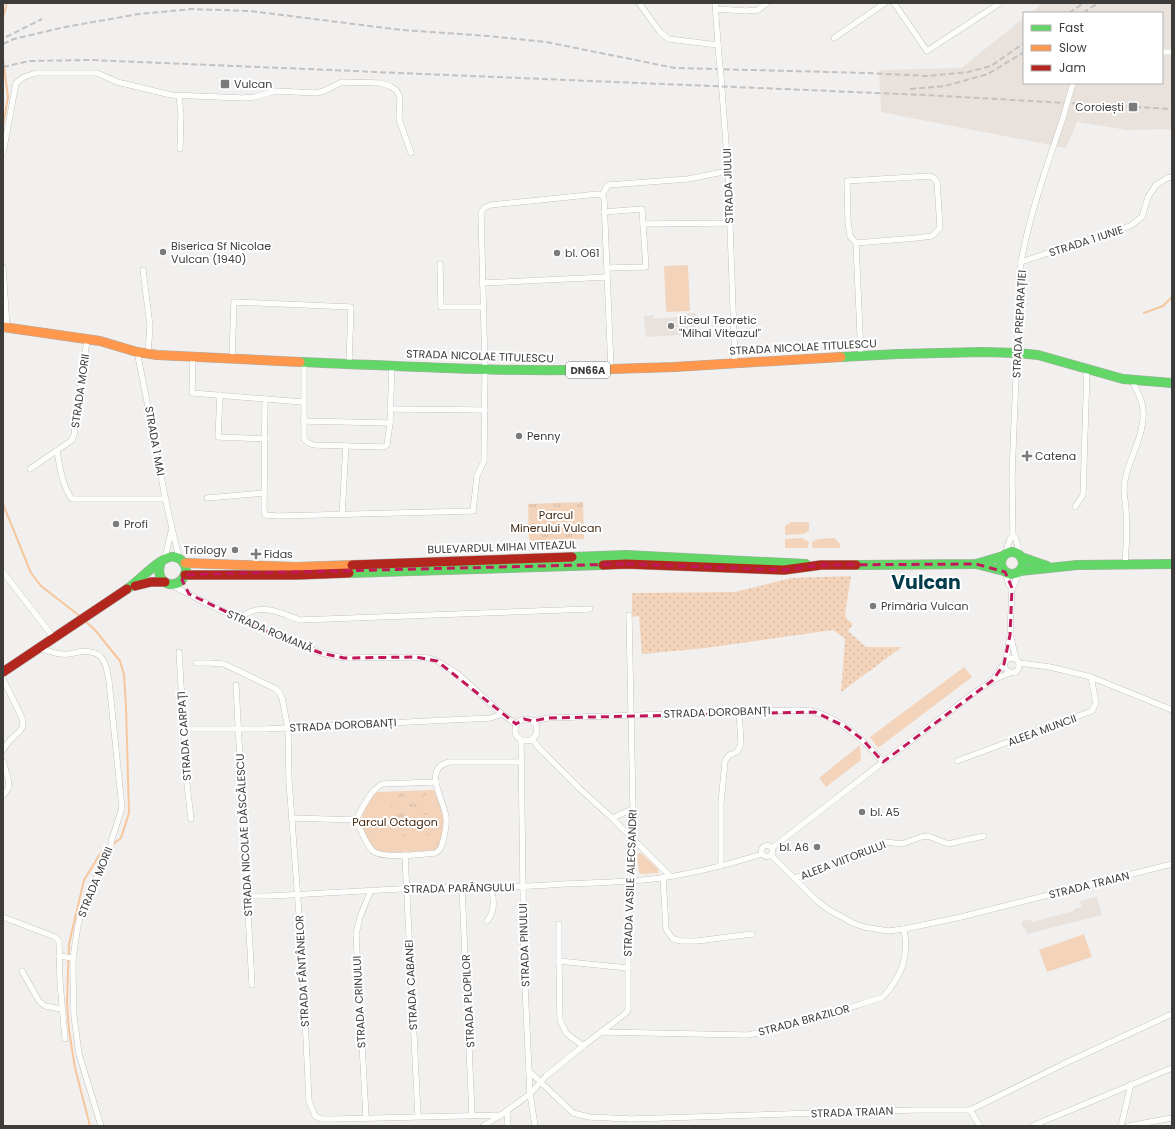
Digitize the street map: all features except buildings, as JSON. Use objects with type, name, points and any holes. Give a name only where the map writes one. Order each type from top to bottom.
[{"type":"main road","name":"STRADA NICOLAE TITULESCU","points":[[5,328],[100,341],[148,354],[485,370],[611,369],[735,364],[861,356],[941,353],[1017,353],[1038,355],[1133,380],[1172,382]]},
{"type":"main road","points":[[1048,566],[1012,552],[1004,555],[1000,564],[1004,572],[1013,574],[1019,571],[1048,566],[1172,564]]},
{"type":"main road","name":"BULEVARDUL MIHAI VITEAZUL","points":[[182,560],[296,567],[626,555],[821,565],[976,564],[1004,572]]},
{"type":"main road","name":"BULEVARDUL MIHAI VITEAZUL","points":[[976,564],[1004,555]]},
{"type":"main road","points":[[3,672],[130,587],[169,556],[182,560],[186,571],[184,578],[178,582],[151,582],[130,587]]},
{"type":"main road","points":[[1019,571],[1023,565],[1021,556]]},
{"type":"main road","points":[[163,560],[158,570],[161,579],[167,583]]},
{"type":"main road","name":"BULEVARDUL MIHAI VITEAZUL","points":[[184,578],[626,564],[784,570],[821,565]]},
{"type":"street","points":[[639,3],[660,32],[668,39],[718,45]]},
{"type":"street","points":[[716,6],[758,10],[768,3]]},
{"type":"street","points":[[834,38],[885,3]]},
{"type":"street","points":[[894,3],[927,51],[1000,3]]},
{"type":"street","name":"STRADA JIULUI","points":[[716,6],[728,171],[735,364]]},
{"type":"street","points":[[3,153],[16,83],[24,77],[36,73],[97,73],[117,82],[179,96],[250,98],[275,91],[316,93],[324,91],[342,82],[380,83],[390,86],[396,90],[400,97],[399,119],[411,153]]},
{"type":"street","name":"STRADA PREPARAȚIEI","points":[[1021,556],[1016,539],[1013,536],[1012,478],[1021,262],[1025,239],[1038,194],[1073,84]]},
{"type":"street","points":[[179,96],[181,114],[180,149]]},
{"type":"street","points":[[611,369],[604,198],[602,195],[608,184],[688,179],[728,171]]},
{"type":"street","points":[[856,243],[932,236],[940,228],[937,182],[934,178],[930,176],[847,181],[848,222],[850,236],[856,243],[861,356]]},
{"type":"street","name":"STRADA 1 IUNIE","points":[[1021,262],[1130,226],[1142,217],[1148,197],[1156,185],[1167,178],[1172,177]]},
{"type":"street","points":[[265,398],[265,515],[280,516],[473,511],[477,476],[484,461],[485,370],[481,213],[484,208],[491,205],[598,194],[602,195]]},
{"type":"street","points":[[604,212],[642,209],[646,267],[606,268]]},
{"type":"street","points":[[643,224],[730,223]]},
{"type":"street","points":[[440,264],[441,307],[483,307]]},
{"type":"street","points":[[3,267],[5,328]]},
{"type":"street","points":[[143,270],[150,326],[148,354]]},
{"type":"street","points":[[482,283],[607,277]]},
{"type":"street","points":[[232,358],[234,302],[351,307],[349,363]]},
{"type":"street","name":"STRADA MORII","points":[[30,469],[72,440],[88,339]]},
{"type":"street","name":"STRADA 1 MAI","points":[[137,352],[147,396],[165,499],[172,529],[182,560]]},
{"type":"street","points":[[193,357],[192,393],[303,402]]},
{"type":"street","points":[[304,361],[304,438],[308,443],[314,445],[384,447],[387,445],[389,441],[392,365]]},
{"type":"street","points":[[1075,507],[1083,496],[1087,369]]},
{"type":"street","points":[[1125,564],[1127,530],[1123,492],[1124,480],[1144,421],[1142,401],[1133,380]]},
{"type":"street","points":[[220,395],[218,437],[265,439]]},
{"type":"street","points":[[390,409],[485,410]]},
{"type":"street","points":[[303,421],[390,423]]},
{"type":"street","points":[[342,514],[346,446]]},
{"type":"street","points":[[57,451],[61,477],[66,491],[72,500],[165,499]]},
{"type":"street","points":[[207,498],[264,493]]},
{"type":"street","name":"STRADA 1 MAI","points":[[163,560],[172,529]]},
{"type":"street","name":"STRADA PREPARAȚIEI","points":[[1004,555],[1010,539],[1013,536]]},
{"type":"street","points":[[1010,673],[1006,670],[1005,662],[1010,635],[1012,588],[1019,571]]},
{"type":"street","points":[[3,572],[54,638]]},
{"type":"street","points":[[1004,572],[1009,585],[1012,588]]},
{"type":"street","points":[[184,578],[189,594]]},
{"type":"street","name":"STRADA ROMANĂ","points":[[167,583],[281,638],[331,656],[344,658],[416,657],[429,658],[438,661],[458,674],[502,714],[516,724]]},
{"type":"street","points":[[238,618],[254,610],[275,610],[284,615],[300,620],[590,609]]},
{"type":"street","name":"STRADA VASILE ALECSANDRI","points":[[483,1126],[530,1094],[540,1082],[583,1046],[626,1014],[628,1006],[628,888],[632,881],[633,840],[632,714],[629,615]]},
{"type":"street","points":[[1010,635],[1017,661],[1017,670]]},
{"type":"street","name":"STRADA MORII","points":[[38,648],[63,654],[96,652],[102,657],[107,668],[122,800],[120,816],[110,850],[83,907],[78,925],[73,958],[74,1016],[79,1054],[101,1126]]},
{"type":"street","name":"STRADA CARPAȚI","points":[[178,652],[188,798],[191,819]]},
{"type":"street","points":[[993,680],[1005,662],[1010,658],[1017,661],[1050,666],[1091,677],[1172,710]]},
{"type":"street","name":"STRADA FÂNTÂNELOR","points":[[196,663],[218,663],[232,668],[274,688],[279,692],[282,698],[288,728],[289,781],[298,894],[309,1101],[311,1110],[315,1116],[321,1118],[501,1115]]},
{"type":"street","points":[[532,739],[569,779],[612,818],[670,876],[721,866],[762,854],[766,856],[771,855],[772,848],[883,762],[993,680],[1017,670],[1037,665]]},
{"type":"street","name":"ALEEA MUNCII","points":[[957,761],[1092,711],[1096,703],[1091,677]]},
{"type":"street","points":[[3,679],[22,718],[23,726],[3,750]]},
{"type":"street","name":"STRADA NICOLAE DĂSCĂLESCU","points":[[236,685],[252,985]]},
{"type":"street","name":"STRADA DOROBANȚI","points":[[533,721],[548,718],[632,714],[797,710],[815,712],[846,727],[863,740],[883,762]]},
{"type":"street","points":[[721,866],[721,803],[725,761],[729,755],[737,752],[741,744],[739,711]]},
{"type":"street","name":"STRADA DOROBANȚI","points":[[183,729],[288,728],[490,718],[502,714]]},
{"type":"street","points":[[524,719],[533,721],[537,727],[537,730],[532,739],[526,741],[521,740],[516,735],[516,724],[524,719]]},
{"type":"street","name":"STRADA PINULUI","points":[[521,740],[520,762],[524,964],[530,1094],[535,1126]]},
{"type":"street","points":[[3,761],[9,787],[3,796]]},
{"type":"street","points":[[356,820],[371,850],[377,854],[405,855],[436,853],[442,846],[446,819],[436,782],[436,772],[438,768],[449,762],[520,762]]},
{"type":"street","points":[[356,820],[375,788],[382,784],[436,782]]},
{"type":"street","points":[[612,818],[633,809]]},
{"type":"street","points":[[292,818],[356,820]]},
{"type":"street","name":"ALEEA VIITORULUI","points":[[794,878],[886,842],[902,844],[928,836],[948,844],[984,836]]},
{"type":"street","points":[[762,854],[762,849],[766,845],[772,848]]},
{"type":"street","name":"STRADA CABANEI","points":[[405,855],[418,1116]]},
{"type":"street","name":"STRADA TRAIAN","points":[[771,855],[816,900],[829,910],[855,924],[882,930],[904,929],[961,917],[1172,864]]},
{"type":"street","name":"STRADA PARÂNGULUI","points":[[247,896],[436,886],[462,888],[522,887],[632,881],[670,876]]},
{"type":"street","points":[[663,877],[666,929],[673,939],[681,941],[697,941],[752,934]]},
{"type":"street","points":[[487,921],[494,911],[492,887]]},
{"type":"street","name":"STRADA PLOPILOR","points":[[462,888],[472,1115]]},
{"type":"street","name":"STRADA CRINULUI","points":[[366,1117],[356,934],[360,917],[371,890]]},
{"type":"street","points":[[3,917],[55,937],[59,941],[62,956],[62,1009],[65,1039]]},
{"type":"street","points":[[559,924],[560,1020],[566,1033],[583,1046]]},
{"type":"street","name":"STRADA BRAZILOR","points":[[600,1032],[747,1035],[794,1025],[883,997],[891,989],[900,975],[905,957],[906,943],[904,929]]},
{"type":"street","points":[[62,956],[73,958]]},
{"type":"street","points":[[559,961],[628,968]]},
{"type":"street","points":[[22,971],[39,1000],[45,1006],[62,1009]]},
{"type":"street","name":"STRADA TRAIAN","points":[[529,1071],[573,1113],[580,1116],[631,1119],[906,1110],[970,1110],[1074,1059],[1172,1014]]},
{"type":"street","points":[[1032,1126],[1172,1068]]},
{"type":"street","points":[[1121,1126],[1131,1084]]},
{"type":"street","points":[[970,1110],[980,1126]]},
{"type":"street","points":[[507,1111],[508,1126]]},
{"type":"street","points":[[1128,1126],[1172,1118]]},
{"type":"highlighted area","points":[[626,564],[784,570],[821,565],[976,564],[1005,572],[1012,588],[1010,635],[1004,664],[993,680],[883,762],[863,740],[846,727],[815,712],[548,718],[533,721],[524,719],[516,724],[437,661],[416,657],[344,658],[321,653],[281,638],[189,594],[182,580],[185,575],[209,574]]},
{"type":"shaded area","points":[[1043,3],[1172,3],[1172,129],[1127,130],[1077,122],[1066,148],[881,112],[879,70],[961,68],[1023,19],[1023,84],[1163,84],[1163,12],[1032,12]]},
{"type":"shaded area","name":"Liceul Teoretic \"Mihai Viteazul\"","points":[[687,313],[696,313],[697,334],[646,337],[644,316],[654,315],[654,319],[686,316]]},
{"type":"shaded area","points":[[1097,897],[1102,915],[1027,934],[1025,928],[1023,928],[1021,922],[1031,919],[1032,922],[1074,911],[1074,909],[1082,907],[1080,901]]},
{"type":"green space","points":[[688,265],[690,311],[666,312],[664,266]]},
{"type":"green space","name":"Parcul Minerului Vulcan","points":[[583,502],[584,539],[529,541],[528,504]]},
{"type":"green space","points":[[791,522],[809,522],[809,531],[803,534],[785,535],[785,526]]},
{"type":"green space","points":[[802,538],[809,542],[808,548],[785,548],[785,539]]},
{"type":"green space","points":[[835,538],[840,544],[840,548],[812,548],[812,542],[818,539]]},
{"type":"green space","points":[[851,576],[845,614],[847,619],[853,624],[848,631],[866,647],[902,647],[841,692],[845,639],[833,630],[706,648],[642,654],[639,616],[632,617],[632,593],[735,592],[792,578]]},
{"type":"green space","points":[[964,667],[972,677],[878,748],[870,737]]},
{"type":"green space","points":[[860,745],[861,760],[826,787],[819,778]]},
{"type":"green space","points":[[430,790],[434,790],[442,811],[422,812],[418,803]]},
{"type":"green space","name":"Parcul Octagon","points":[[434,790],[441,812],[442,823],[440,842],[435,850],[383,853],[371,847],[360,822],[375,792]]},
{"type":"green space","points":[[375,792],[378,792],[392,804],[389,814],[392,825],[371,847],[361,827],[361,819]]},
{"type":"green space","points":[[443,814],[444,825],[440,843],[419,824],[422,815]]},
{"type":"green space","points":[[417,826],[439,846],[435,850],[407,852],[407,831]]},
{"type":"green space","points":[[395,827],[403,831],[403,852],[383,853],[374,849]]},
{"type":"green space","points":[[641,853],[658,869],[659,873],[639,873],[637,855]]},
{"type":"green space","points":[[1084,934],[1092,957],[1047,972],[1039,950]]},
{"type":"waterway","points":[[3,17],[7,3]]},
{"type":"waterway","points":[[3,60],[8,97],[3,125]]},
{"type":"waterway","points":[[1144,313],[1163,306],[1172,297]]},
{"type":"waterway","points":[[3,504],[31,573],[41,586],[81,617]]},
{"type":"waterway","points":[[85,621],[95,630],[120,661],[124,675],[129,813],[121,838],[100,854],[84,880],[69,944],[67,1002],[69,1030],[75,1068],[90,1126]]},
{"type":"railway","points":[[1070,12],[1084,3]]},
{"type":"railway","points":[[1084,12],[1098,3]]},
{"type":"railway","points":[[3,44],[14,39],[65,27],[139,14],[192,9],[250,11],[402,30],[546,42],[675,68],[927,76],[968,72],[991,66],[1023,44]]},
{"type":"railway","points":[[6,37],[42,19]]},
{"type":"railway","points":[[910,89],[945,86],[988,74],[1023,53]]},
{"type":"railway","points":[[3,67],[29,61],[91,60],[925,95],[1172,109]]},
{"type":"traffic: fast","points":[[841,357],[983,352],[1017,353],[1038,355],[1123,379],[1172,383]]},
{"type":"traffic: fast","points":[[300,362],[495,370],[612,369]]},
{"type":"traffic: fast","points":[[1012,552],[1020,555],[1023,563],[1020,571],[1012,574],[1004,571],[1001,563],[1004,555],[1012,552]]},
{"type":"traffic: fast","points":[[572,557],[626,555],[806,564]]},
{"type":"traffic: fast","points":[[856,565],[976,564],[1003,556]]},
{"type":"traffic: fast","points":[[127,589],[164,559],[170,557],[179,558],[186,567],[185,575],[181,581],[175,584],[165,582],[159,571],[161,562]]},
{"type":"traffic: fast","points":[[1021,557],[1047,566]]},
{"type":"traffic: fast","points":[[976,564],[1004,571]]},
{"type":"traffic: fast","points":[[1020,571],[1077,565],[1172,564]]},
{"type":"traffic: fast","points":[[349,573],[603,565]]},
{"type":"traffic: slow","points":[[3,327],[100,341],[137,352],[157,355],[300,362]]},
{"type":"traffic: slow","points":[[612,369],[674,367],[841,357]]},
{"type":"traffic: slow","points":[[185,563],[296,567],[352,565]]},
{"type":"traffic: jam","points":[[352,565],[572,557]]},
{"type":"traffic: jam","points":[[603,565],[626,564],[784,570],[821,565],[856,565]]},
{"type":"traffic: jam","points":[[185,575],[296,575],[349,573]]},
{"type":"traffic: jam","points":[[135,586],[151,582],[165,582]]},
{"type":"traffic: jam","points":[[3,672],[127,589]]},
{"type":"place","name":"Vulcan","points":[[225,84]]},
{"type":"place","name":"Coroiești","points":[[1133,107]]},
{"type":"place","name":"Biserica Sf Nicolae Vulcan (1940)","points":[[163,252]]},
{"type":"place","name":"bl. O61","points":[[557,253]]},
{"type":"place","name":"Liceul Teoretic \"Mihai Viteazul\"","points":[[671,326]]},
{"type":"place","name":"Penny","points":[[519,436]]},
{"type":"place","name":"Catena","points":[[1027,456]]},
{"type":"place","name":"Profi","points":[[116,524]]},
{"type":"place","name":"Triology","points":[[235,550]]},
{"type":"place","name":"Fidas","points":[[256,554]]},
{"type":"place","name":"Primăria Vulcan","points":[[873,606]]},
{"type":"place","name":"bl. A5","points":[[862,812]]},
{"type":"place","name":"bl. A6","points":[[817,847]]},
{"type":"district","name":"Vulcan","points":[[926,582]]}]
